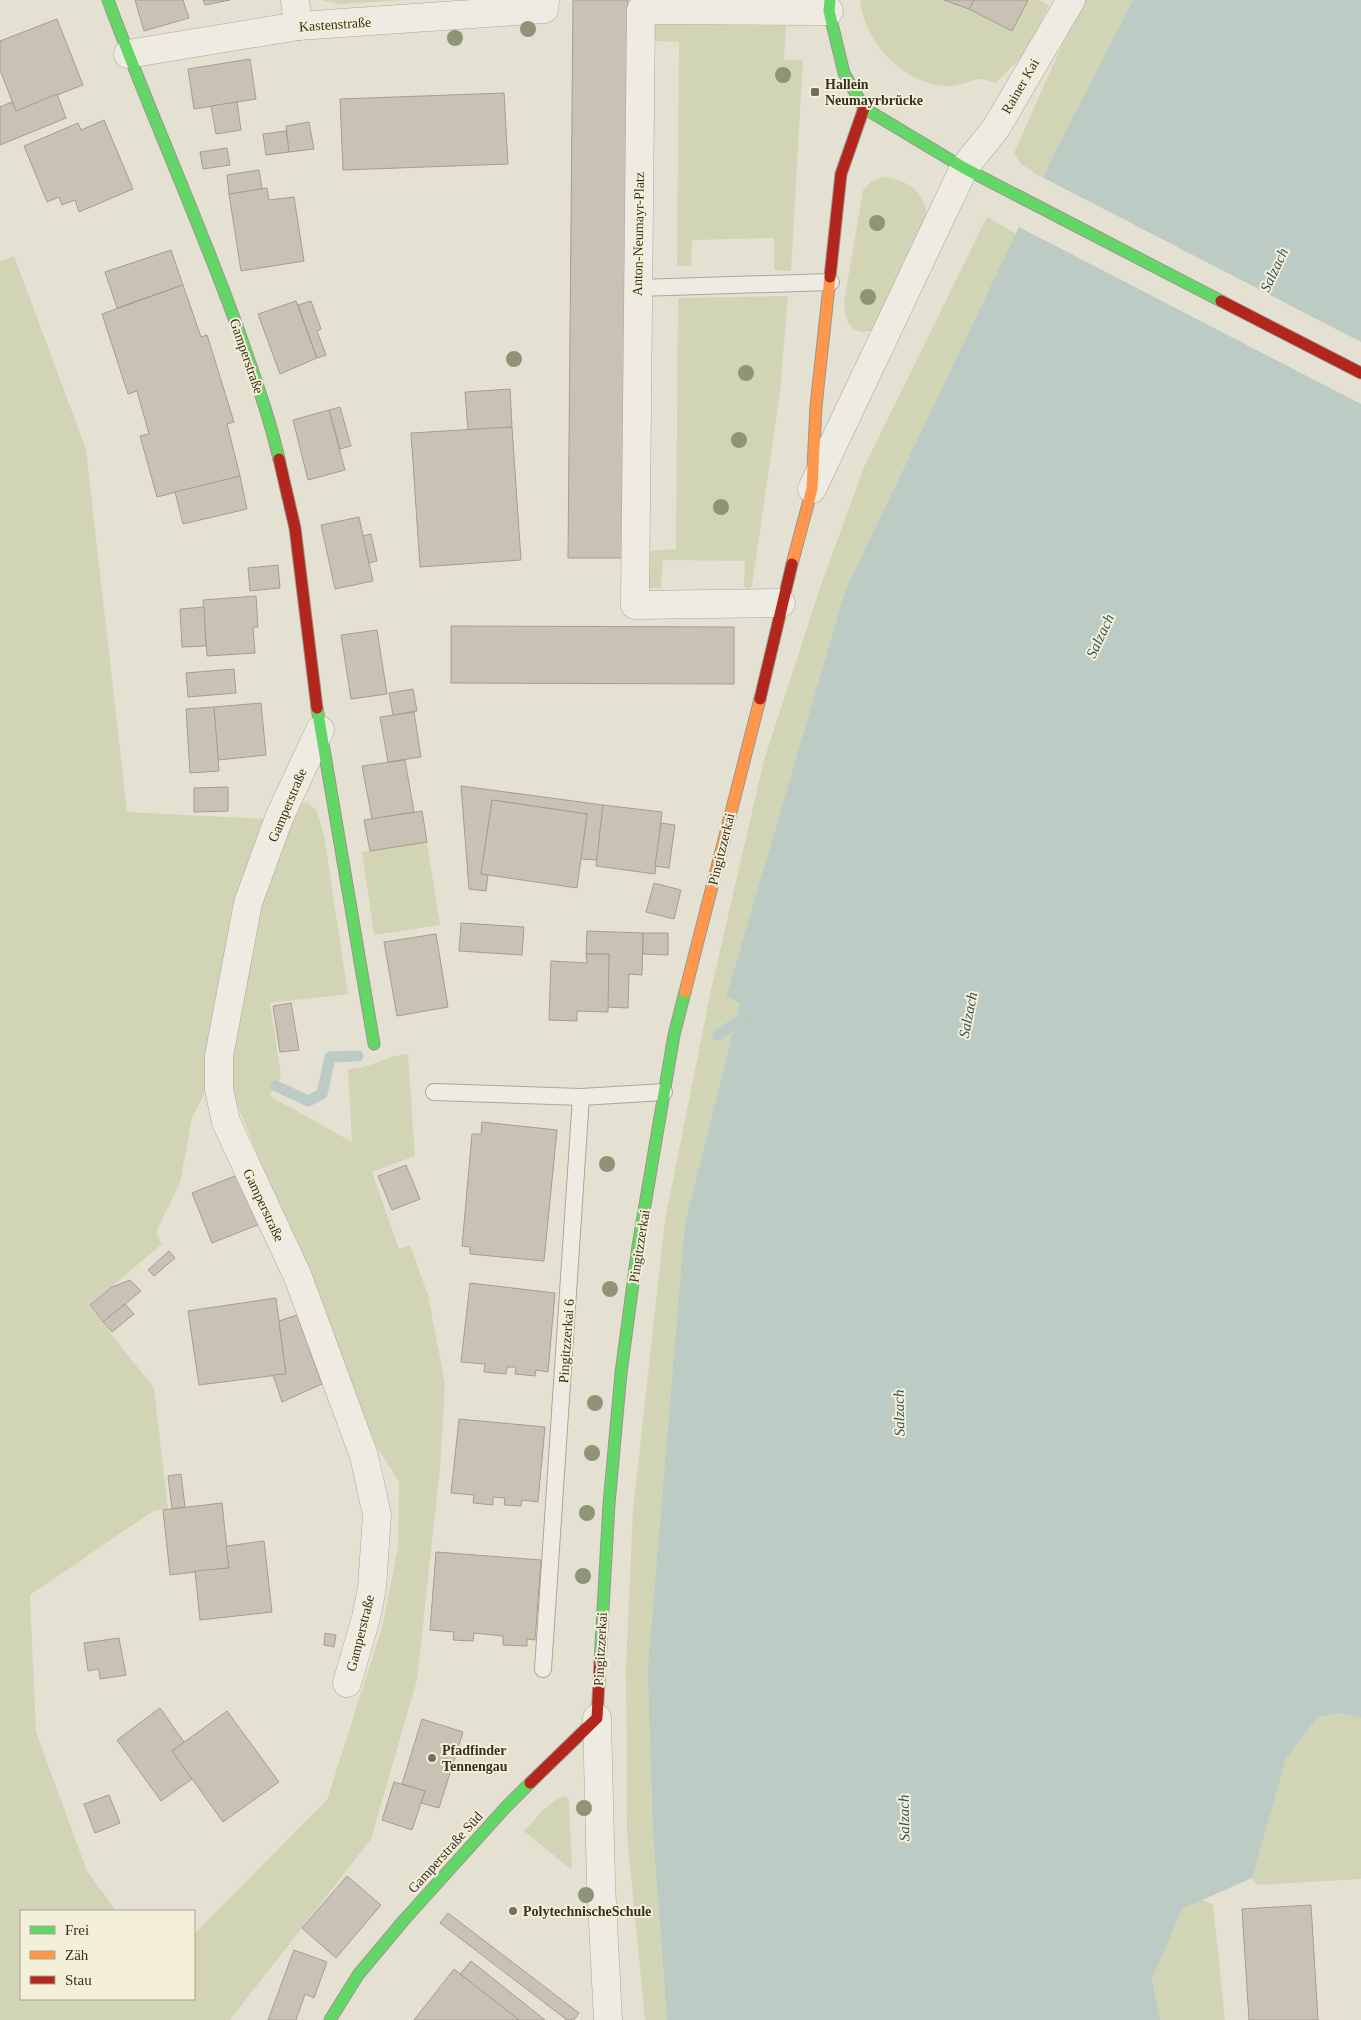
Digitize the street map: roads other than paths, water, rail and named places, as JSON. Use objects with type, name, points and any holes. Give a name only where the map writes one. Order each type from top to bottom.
[{"type":"street","name":"Gamperstraße","points":[[108,0],[128,54],[207,244],[270,420],[294,528],[320,730],[374,1044]]},
{"type":"street","name":"Rainer Kai","points":[[964,168],[996,128],[1071,0]]},
{"type":"street","name":"Kastenstraße","points":[[128,54],[296,13],[544,5]]},
{"type":"street","name":"Anton-Neumayr-Platz","points":[[781,603],[635,605],[641,5],[830,6],[844,73],[864,108],[964,168],[1361,373]]},
{"type":"street","points":[[812,490],[816,406],[831,282],[841,174],[864,108]]},
{"type":"street","points":[[812,490],[964,168]]},
{"type":"street","name":"Pingitzzerkai","points":[[608,2020],[601,1883],[597,1718],[609,1504],[621,1373],[638,1246],[676,1026],[774,645],[781,603],[812,490]]},
{"type":"street","name":"Gamperstraße","points":[[320,730],[279,818],[248,903],[220,1046],[219,1090],[226,1122],[298,1276],[364,1456],[372,1487],[376,1515],[372,1588],[366,1618],[347,1683]]},
{"type":"street","name":"Gamperstraße Süd","points":[[330,2020],[358,1975],[404,1920],[506,1808],[597,1718]]},
{"type":"lane","points":[[638,288],[831,282]]},
{"type":"lane","points":[[434,1092],[581,1097],[664,1092]]},
{"type":"lane","name":"Pingitzzerkai 6","points":[[543,1669],[581,1097]]},
{"type":"water","name":"Salzach","points":[[1133,0],[1361,0],[1361,1718],[1339,1713],[1317,1718],[1286,1759],[1252,1878],[1182,1909],[1152,1979],[1160,2020],[667,2020],[653,1833],[648,1669],[685,1222],[740,1003],[726,997],[845,591],[1054,154]]},
{"type":"waterway","points":[[718,1035],[746,1017]]},
{"type":"waterway","points":[[276,1086],[308,1101],[322,1094],[330,1057],[358,1056]]},
{"type":"place","name":"Hallein Neumayrbrücke","points":[[815,92]]},
{"type":"place","name":"Pfadfinder Tennengau","points":[[432,1758]]},
{"type":"place","name":"PolytechnischeSchule","points":[[513,1911]]}]
